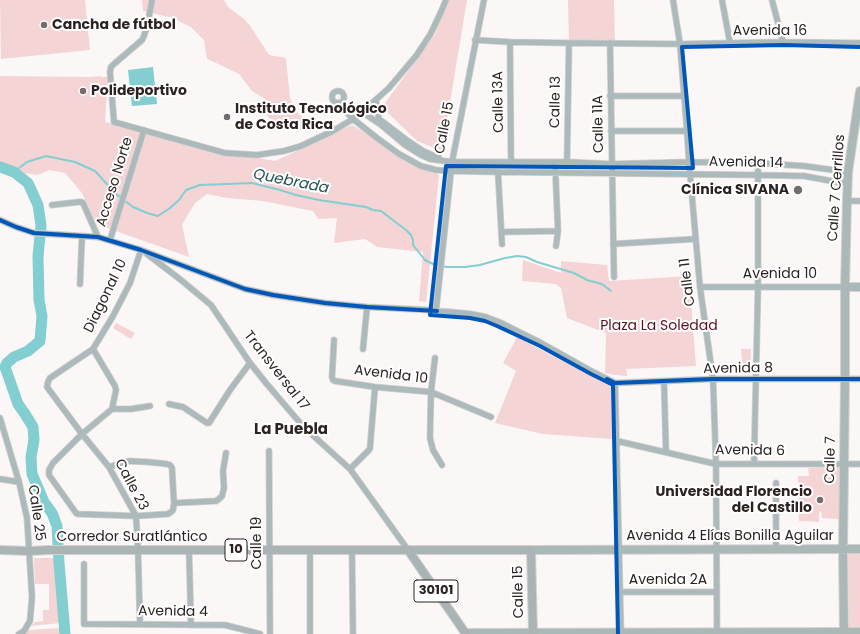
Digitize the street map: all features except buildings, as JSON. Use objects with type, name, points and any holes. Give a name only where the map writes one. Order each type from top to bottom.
[{"type":"main road","name":"Corredor Suratlántico","points":[[0,550],[408,550]]},
{"type":"main road","name":"Avenida 4 Elías Bonilla Aguilar","points":[[408,550],[531,550]]},
{"type":"main road","name":"Transversal 17","points":[[408,550],[465,633]]},
{"type":"main road","points":[[415,560],[435,550]]},
{"type":"main road","name":"Calle 15","points":[[531,550],[533,633]]},
{"type":"street","points":[[152,0],[148,22],[142,40],[111,67],[110,72],[114,122],[226,153],[257,155],[284,151],[301,146],[328,134],[362,112],[389,88],[416,56],[430,34],[446,0]]},
{"type":"street","name":"Calle 15","points":[[436,311],[450,171],[484,0]]},
{"type":"street","name":"Calle 11","points":[[673,0],[680,44],[700,287],[713,379],[716,464],[717,633]]},
{"type":"street","points":[[722,0],[730,43]]},
{"type":"street","points":[[772,0],[783,42]]},
{"type":"street","name":"Avenida 16","points":[[475,40],[510,42],[680,44],[783,42],[860,43]]},
{"type":"street","name":"Calle 13A","points":[[510,42],[511,162]]},
{"type":"street","name":"Calle 13","points":[[567,162],[569,43]]},
{"type":"street","name":"Calle 11A","points":[[610,43],[614,277]]},
{"type":"street","name":"Calle 7 Cerrillos","points":[[845,287],[848,172],[860,91]]},
{"type":"street","points":[[610,96],[684,96]]},
{"type":"street","points":[[376,100],[379,119],[423,151],[444,161]]},
{"type":"street","name":"Avenida 14","points":[[338,103],[353,119],[399,154],[421,166],[436,170],[804,176],[848,184]]},
{"type":"street","points":[[362,112],[380,124],[405,145],[421,155],[430,159],[444,161]]},
{"type":"street","name":"Acceso Norte","points":[[110,240],[144,130]]},
{"type":"street","points":[[611,131],[687,131]]},
{"type":"street","name":"Avenida 14","points":[[444,161],[612,164],[689,162],[758,163],[804,166],[848,172]]},
{"type":"street","points":[[556,162],[558,231],[556,246]]},
{"type":"street","points":[[754,464],[758,286],[758,163]]},
{"type":"street","points":[[498,172],[502,244]]},
{"type":"street","points":[[847,201],[860,201]]},
{"type":"street","points":[[52,205],[79,202],[83,203],[98,236]]},
{"type":"street","points":[[0,220],[34,233],[98,236],[245,288],[273,295],[325,303],[471,314],[486,317],[541,343],[592,372],[615,383],[621,633]]},
{"type":"street","points":[[502,232],[558,231]]},
{"type":"street","points":[[80,284],[82,236]]},
{"type":"street","points":[[613,244],[695,239]]},
{"type":"street","name":"Diagonal 10","points":[[50,378],[93,349],[113,316],[130,282],[141,250]]},
{"type":"street","name":"Transversal 17","points":[[141,250],[212,305],[250,363],[295,417],[350,469],[408,550]]},
{"type":"street","name":"Avenida 10","points":[[700,287],[860,287]]},
{"type":"street","name":"Calle 7","points":[[844,633],[845,287]]},
{"type":"street","points":[[363,349],[366,307]]},
{"type":"street","name":"Avenida 10","points":[[334,340],[332,377],[335,381],[375,387],[431,392],[491,417]]},
{"type":"street","points":[[93,349],[115,386],[116,390],[112,409],[82,434],[53,463],[49,470],[49,475],[78,514],[136,516],[168,514],[173,510],[172,468],[170,465],[129,461],[109,466]]},
{"type":"street","points":[[435,358],[431,392],[430,438],[433,450],[442,465]]},
{"type":"street","points":[[169,404],[183,407],[209,423],[230,390],[250,363]]},
{"type":"street","name":"Calle 23","points":[[50,378],[48,387],[82,434],[109,466],[136,516],[140,624]]},
{"type":"street","name":"Avenida 8","points":[[615,383],[713,379],[860,379]]},
{"type":"street","points":[[664,382],[666,452]]},
{"type":"street","points":[[350,469],[370,448],[375,387]]},
{"type":"street","points":[[112,409],[131,409],[150,406]]},
{"type":"street","name":"Calle 25","points":[[0,421],[19,482],[27,518],[32,597],[30,621],[24,631],[20,634]]},
{"type":"street","name":"Avenida 6","points":[[617,441],[716,464],[860,464]]},
{"type":"street","name":"Calle 19","points":[[269,451],[270,634]]},
{"type":"street","points":[[174,503],[216,501],[219,499],[222,496],[224,488],[223,471],[226,453]]},
{"type":"street","points":[[0,479],[19,482]]},
{"type":"street","points":[[776,483],[776,549]]},
{"type":"street","name":"Avenida 4 Elías Bonilla Aguilar","points":[[531,550],[860,549]]},
{"type":"street","points":[[189,550],[191,624]]},
{"type":"street","points":[[310,550],[310,634]]},
{"type":"street","points":[[352,550],[353,634]]},
{"type":"street","name":"Avenida 4","points":[[84,564],[84,624],[225,625],[260,634]]},
{"type":"street","name":"Avenida 2A","points":[[620,592],[717,592]]},
{"type":"street","name":"30101","points":[[465,633],[860,632]]},
{"type":"green space","name":"Cancha de fútbol","points":[[0,0],[85,0],[90,50],[1,59]]},
{"type":"green space","points":[[142,0],[224,0],[228,7],[244,19],[251,27],[269,55],[286,58],[290,98],[295,110],[303,118],[310,131],[278,130],[266,114],[265,99],[252,91],[239,74],[207,59],[204,40],[191,27],[173,18],[143,11]]},
{"type":"green space","points":[[448,0],[467,0],[442,151],[417,141],[382,107],[434,36]]},
{"type":"green space","points":[[568,0],[614,0],[615,43],[569,43]]},
{"type":"green space","points":[[0,76],[108,77],[105,122],[161,135],[213,150],[275,161],[352,125],[439,175],[426,302],[419,301],[423,252],[377,247],[365,239],[334,243],[337,218],[318,219],[313,211],[263,201],[227,198],[207,194],[195,203],[182,225],[189,257],[96,224],[82,193],[65,173],[49,170],[38,175],[23,173],[0,163]]},
{"type":"green space","name":"Plaza La Soledad","points":[[523,260],[561,273],[561,261],[607,265],[609,281],[689,276],[696,366],[626,369],[627,376],[605,373],[606,333],[567,318],[561,288],[556,284],[522,281]]},
{"type":"green space","points":[[116,323],[135,333],[131,339],[113,328]]},
{"type":"green space","points":[[517,337],[611,387],[612,439],[543,434],[495,423],[516,371],[503,363]]},
{"type":"green space","points":[[741,349],[751,349],[750,373],[743,373]]},
{"type":"green space","name":"Universidad Florencio del Castillo","points":[[838,467],[841,471],[840,519],[822,518],[821,512],[819,511],[819,522],[799,521],[798,476],[809,476],[808,468]]},
{"type":"green space","points":[[848,554],[860,554],[860,628],[849,628]]},
{"type":"green space","points":[[34,558],[56,558],[58,600],[61,623],[31,626],[35,622],[43,621],[43,610],[49,610],[49,584],[35,584]]},
{"type":"green space","points":[[61,628],[62,634],[24,634],[28,630]]},
{"type":"water","points":[[153,67],[157,104],[132,106],[128,70]]},
{"type":"waterway","name":"Quebrada","points":[[14,172],[27,162],[46,156],[75,162],[95,171],[116,194],[133,207],[158,216],[179,200],[186,190],[200,185],[252,183],[319,200],[366,207],[381,211],[411,235],[413,245],[425,260],[433,264],[447,267],[465,267],[517,256],[526,257],[537,262],[574,273],[587,280],[602,284],[611,291]]},
{"type":"waterway","points":[[0,167],[14,172],[28,183],[38,205],[41,225],[38,256],[39,300],[42,316],[40,341],[28,351],[14,357],[5,367],[18,404],[33,427],[34,440],[31,457],[32,474],[44,502],[52,513],[57,526],[65,634]]},
{"type":"cycle path","points":[[618,634],[613,385],[540,346],[485,321],[470,318],[430,315],[446,166],[693,168],[682,47],[784,45],[860,47]]},
{"type":"cycle path","points":[[0,220],[34,233],[98,237],[141,250],[245,289],[273,295],[325,303],[437,311]]},
{"type":"cycle path","points":[[607,379],[615,383],[713,379],[860,379]]},
{"type":"place","name":"Cancha de fútbol","points":[[44,25]]},
{"type":"place","name":"Polideportivo","points":[[83,91]]},
{"type":"place","name":"Instituto Tecnológico de Costa Rica","points":[[227,117]]},
{"type":"place","name":"Clínica SIVANA","points":[[798,190]]},
{"type":"place","name":"Universidad Florencio del Castillo","points":[[820,500]]},
{"type":"district","name":"La Puebla","points":[[291,430]]}]
